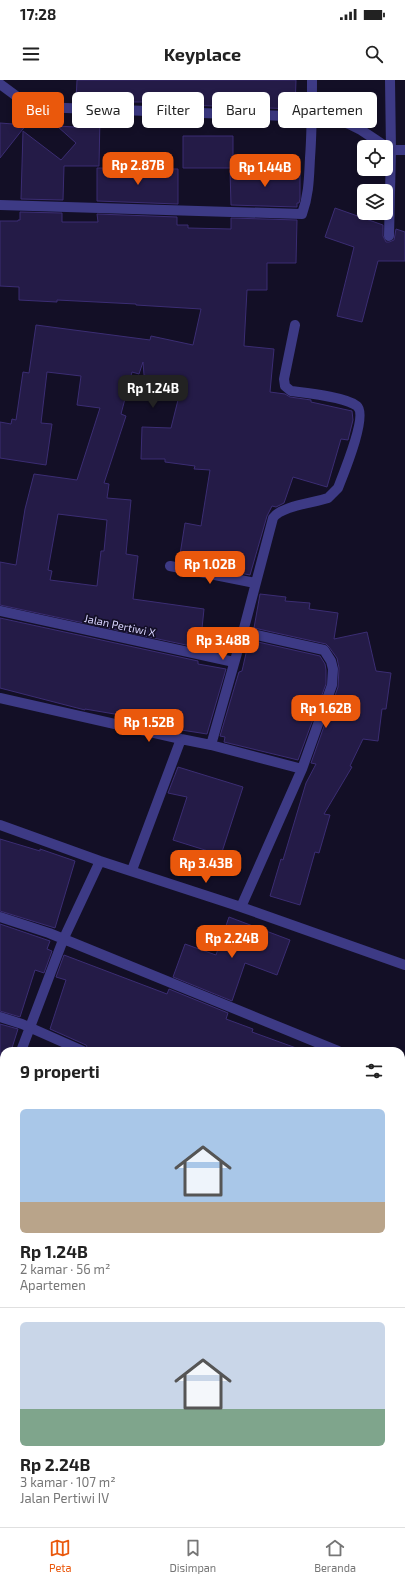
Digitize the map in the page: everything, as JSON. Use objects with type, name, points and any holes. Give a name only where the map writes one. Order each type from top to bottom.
[{"type":"street","points":[[312,80],[312,92]]},
{"type":"street","points":[[390,80],[391,140]]},
{"type":"street","points":[[0,84],[23,101],[39,107],[278,116]]},
{"type":"street","points":[[0,205],[302,214],[307,201],[309,188],[312,128]]},
{"type":"street","points":[[357,128],[376,140]]},
{"type":"street","points":[[393,150],[405,150]]},
{"type":"street","points":[[389,236],[390,176]]},
{"type":"street","points":[[211,745],[243,632],[267,535],[275,514],[283,510],[328,498],[333,494],[338,488],[360,425],[361,412],[358,407],[346,401],[291,390],[285,386],[284,379],[294,325]]},
{"type":"street","points":[[170,566],[255,583]]},
{"type":"street","name":"Jalan Pertiwi X","points":[[0,611],[234,662]]},
{"type":"street","points":[[241,907],[302,769],[332,685],[331,661],[324,650],[243,632]]},
{"type":"street","points":[[0,698],[211,745],[302,769]]},
{"type":"street","points":[[132,870],[181,739]]},
{"type":"street","points":[[0,825],[241,907],[405,965]]},
{"type":"street","points":[[23,1047],[63,940],[100,860]]},
{"type":"street","points":[[0,917],[49,933],[328,1047]]},
{"type":"street","points":[[0,1017],[73,1047]]},
{"type":"building","points":[[77,80],[296,80],[296,92],[278,92],[278,108],[270,108],[270,92],[212,92],[212,106],[204,106],[204,92],[142,92],[142,102],[134,102],[134,92],[76,92]]},
{"type":"building","points":[[0,123],[12,124],[12,128],[24,128],[0,158]]},
{"type":"building","points":[[64,126],[72,128],[100,128],[99,166],[64,166],[63,200],[21,199],[23,131],[61,160],[76,143],[59,128],[64,128]]},
{"type":"building","points":[[183,136],[233,136],[233,168],[183,168]]},
{"type":"building","points":[[97,168],[178,169],[178,204],[97,201]]},
{"type":"building","points":[[230,170],[300,171],[300,199],[299,203],[297,203],[297,207],[231,205]]},
{"type":"building","points":[[335,208],[357,216],[357,220],[369,220],[383,225],[383,236],[386,242],[394,240],[396,229],[405,232],[405,261],[378,261],[362,322],[337,316],[354,247],[325,237]]},
{"type":"building","points":[[20,212],[62,213],[62,222],[98,222],[97,214],[177,217],[177,225],[188,225],[188,228],[231,229],[231,218],[297,220],[296,263],[267,263],[267,290],[247,290],[244,346],[274,349],[270,392],[311,400],[311,402],[352,411],[353,420],[348,440],[341,439],[327,487],[293,477],[284,503],[276,507],[272,506],[267,516],[250,575],[179,561],[185,523],[201,526],[210,470],[194,469],[195,466],[165,462],[165,459],[141,459],[142,427],[171,428],[182,384],[144,375],[143,362],[139,374],[132,372],[121,414],[126,416],[104,483],[109,484],[107,498],[131,500],[126,554],[138,556],[133,599],[204,609],[200,648],[0,605],[0,562],[16,565],[25,509],[34,474],[77,480],[100,408],[77,405],[81,376],[47,372],[41,423],[52,424],[46,465],[0,458],[0,422],[11,424],[12,419],[16,420],[23,372],[29,373],[36,325],[150,340],[151,336],[193,345],[201,309],[57,300],[57,302],[19,300],[19,287],[0,286],[0,221],[20,220]],"holes":[[[58,514],[107,520],[104,551],[101,551],[97,586],[50,580],[52,571],[48,570]]]},
{"type":"building","points":[[260,594],[286,597],[285,601],[310,603],[309,609],[338,613],[334,639],[367,632],[376,671],[391,673],[386,709],[382,709],[378,741],[363,739],[350,766],[352,767],[324,814],[330,815],[319,853],[315,852],[300,905],[270,896],[281,859],[283,860],[306,783],[316,764],[311,763],[338,687],[339,668],[337,658],[326,644],[254,628]]},
{"type":"building","points":[[0,618],[198,661],[198,664],[226,669],[207,734],[143,724],[144,719],[85,710],[0,688]]},
{"type":"building","points":[[249,640],[320,656],[325,664],[326,684],[298,760],[224,742],[225,737],[220,736],[239,672],[242,671]]},
{"type":"building","points":[[178,767],[243,787],[221,855],[173,840],[187,797],[168,793]]},
{"type":"building","points":[[0,839],[40,851],[40,849],[75,861],[55,928],[0,911]]},
{"type":"building","points":[[229,917],[290,940],[277,975],[245,963],[232,1001],[173,977],[185,944],[216,955]]},
{"type":"building","points":[[0,924],[50,941],[47,949],[52,951],[44,973],[35,970],[20,1017],[0,1011]]},
{"type":"building","points":[[64,955],[167,994],[169,989],[228,1013],[226,1019],[253,1029],[252,1032],[293,1047],[87,1047],[86,1045],[50,1029],[66,980],[56,977]]},
{"type":"building","points":[[0,1024],[18,1029],[12,1047],[0,1047]]}]
